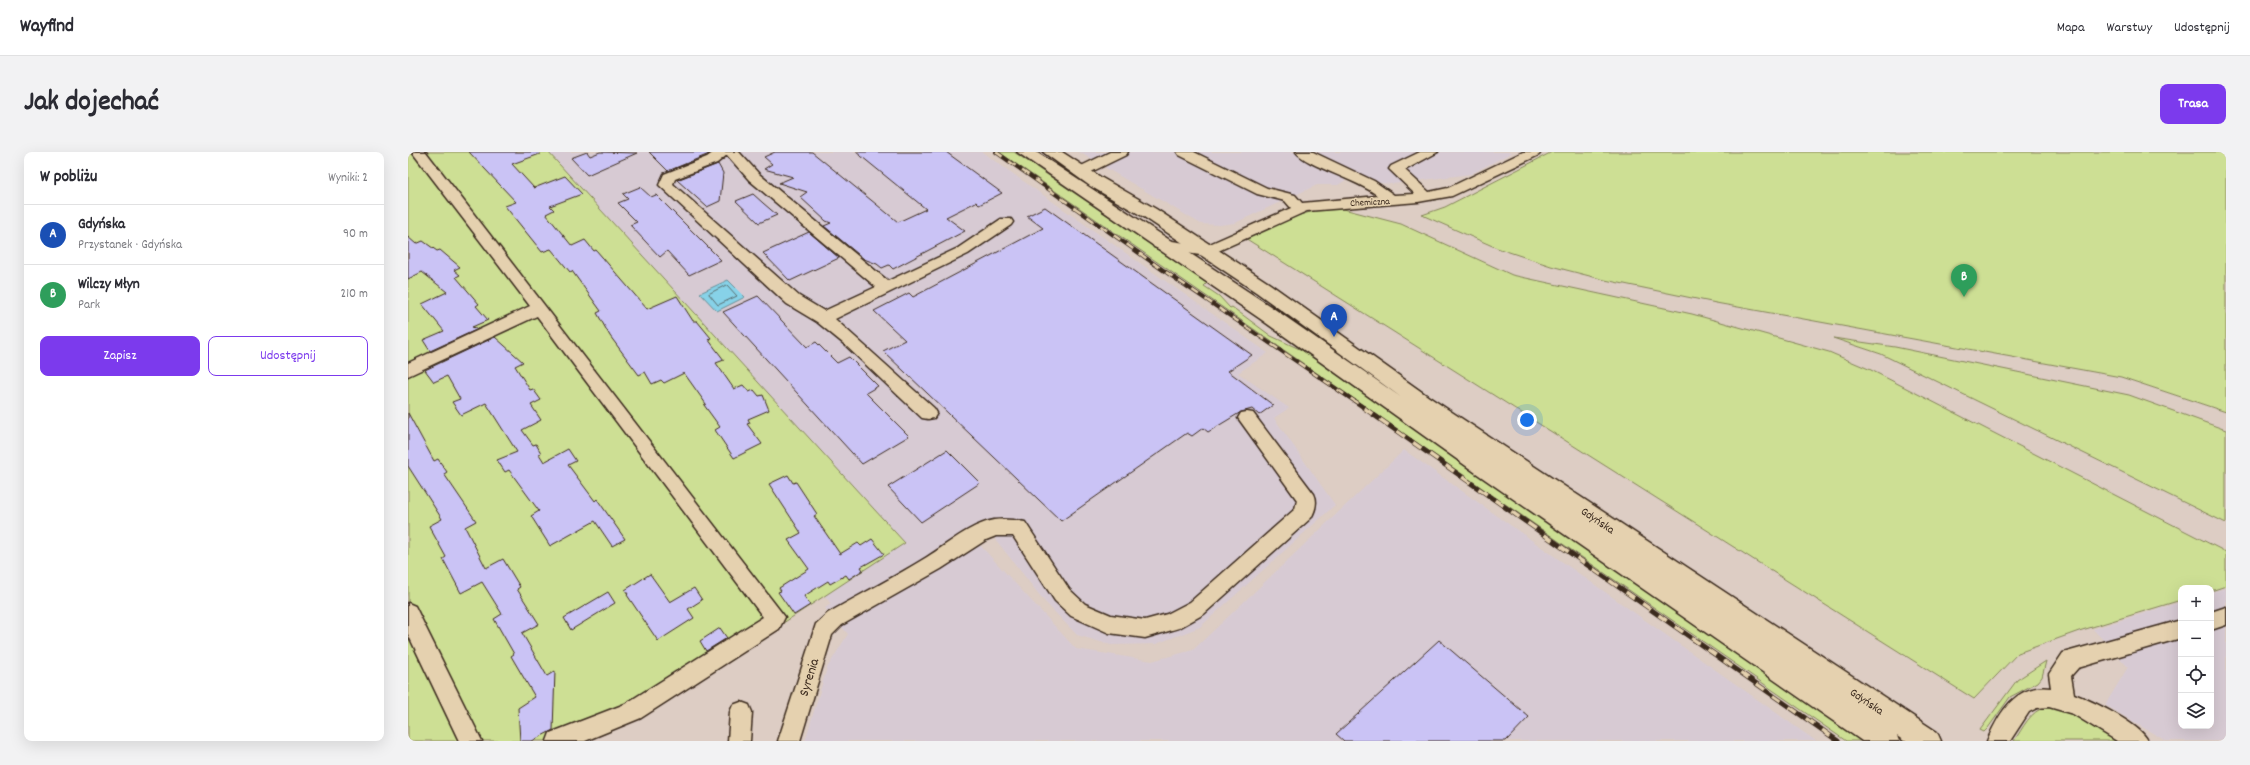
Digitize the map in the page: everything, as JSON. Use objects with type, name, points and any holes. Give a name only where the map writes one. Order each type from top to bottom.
[{"type":"main road","name":"Gdyńska","points":[[1025,152],[1159,244],[1206,262],[1334,338],[1422,402],[1918,735]]},
{"type":"main road","name":"Gdyńska","points":[[1051,152],[1080,172],[1150,213],[1266,313],[1428,428],[1885,741]]},
{"type":"street","points":[[419,152],[540,308],[775,617],[772,623],[633,711],[558,741]]},
{"type":"street","points":[[724,152],[712,160],[669,177],[666,185],[793,300],[823,318],[850,340],[928,413]]},
{"type":"street","points":[[732,152],[754,177],[887,288]]},
{"type":"street","points":[[1080,172],[1121,152]]},
{"type":"street","points":[[1184,152],[1262,191],[1290,198],[1299,208]]},
{"type":"street","points":[[1303,152],[1364,179],[1391,200]]},
{"type":"street","points":[[1427,197],[1396,169],[1431,152]]},
{"type":"street","name":"Chemiczna","points":[[1206,262],[1299,208],[1325,204],[1427,197],[1461,188],[1534,152]]},
{"type":"street","points":[[823,318],[963,251],[1006,222]]},
{"type":"street","points":[[408,370],[540,308]]},
{"type":"street","name":"Syrenia","points":[[789,741],[822,630],[835,619],[934,563],[979,534],[995,528],[1018,528],[1027,539],[1062,595],[1078,610],[1109,624],[1145,629],[1172,622],[1197,608],[1304,513],[1307,499],[1247,418]]},
{"type":"street","points":[[408,612],[471,741]]},
{"type":"street","points":[[2214,619],[2226,616]]},
{"type":"street","points":[[2064,700],[2060,674],[2071,660],[2178,630]]},
{"type":"street","points":[[1998,741],[2021,706],[2040,696],[2064,700],[2089,712],[2137,741]]},
{"type":"street","points":[[739,741],[741,712]]},
{"type":"street","points":[[1918,735],[1942,741]]},
{"type":"shaded area","points":[[548,152],[982,152],[1268,353],[1238,373],[1289,408],[1274,418],[1335,505],[1200,627],[1156,644],[1111,645],[1077,635],[1045,602],[992,535],[979,544],[1076,649],[1152,661],[1193,650],[1404,450],[1816,741],[805,741],[827,668],[848,634],[825,608],[831,604],[825,596],[905,543]]},
{"type":"shaded area","points":[[1079,152],[1513,152],[1471,174],[1392,184],[1346,180],[1338,185],[1317,185],[1235,223],[1220,225],[1201,224]]},
{"type":"shaded area","points":[[2226,588],[2226,741],[2166,741],[2105,705],[2128,667],[2093,629],[2178,603],[2178,729],[2214,729],[2214,591]]},
{"type":"green space","points":[[408,152],[548,152],[905,543],[768,633],[586,734],[586,741],[408,741]]},
{"type":"green space","points":[[999,152],[1014,152],[1207,283],[1204,286],[1219,296],[1230,308],[1232,307],[1271,336],[1304,351],[1864,741],[1846,741]]},
{"type":"green space","points":[[1552,152],[2226,152],[2226,412],[2121,377],[1716,303],[1605,280],[1551,266],[1497,248],[1422,215],[1445,207]]},
{"type":"green space","points":[[1332,206],[1401,224],[1512,275],[1692,314],[1829,352],[1871,370],[2226,552],[2226,586],[2214,590],[2214,585],[2178,585],[2178,601],[2079,631],[2018,653],[1974,699],[1245,238],[1289,218]]},
{"type":"green space","points":[[1833,338],[1895,347],[2129,395],[2226,430],[2226,523],[1881,354]]},
{"type":"green space","points":[[2046,661],[2042,677],[2038,682],[2010,697],[1988,728],[1984,732],[1980,730],[2017,680]]},
{"type":"green space","points":[[2046,707],[2068,711],[2120,741],[2014,741],[2031,716],[2040,709]]},
{"type":"water","points":[[728,280],[745,297],[717,311],[700,293]]},
{"type":"building","points":[[469,152],[539,152],[540,154],[512,164],[534,188],[565,176],[582,194],[550,206],[554,210],[546,214],[572,246],[585,240],[594,251],[596,250],[647,309],[677,296],[693,321],[697,321],[711,338],[708,339],[724,360],[716,363],[734,389],[743,385],[749,392],[754,390],[759,396],[763,395],[769,410],[748,419],[750,423],[747,424],[762,444],[734,458],[715,430],[720,427],[684,373],[664,383],[661,380],[652,384],[645,372],[639,375],[610,336],[597,313],[601,311],[572,271],[570,272],[551,249],[542,252],[505,206],[516,202]]},
{"type":"building","points":[[587,152],[590,156],[600,152],[637,153],[587,175],[571,158]]},
{"type":"building","points":[[649,152],[707,152],[709,154],[668,171]]},
{"type":"building","points":[[775,152],[812,152],[898,222],[926,209],[856,152],[946,152],[1002,193],[979,205],[976,202],[946,217],[965,231],[893,269],[889,265],[882,268],[877,264],[864,259],[824,226],[831,223],[826,221],[800,197],[807,192],[779,183],[793,177],[764,169],[772,164],[764,157]]},
{"type":"building","points":[[718,164],[723,173],[720,201],[707,207],[677,180]]},
{"type":"building","points":[[640,187],[651,197],[656,195],[721,260],[689,275],[667,251],[660,257],[630,225],[637,222],[618,203],[628,199],[623,194]]},
{"type":"building","points":[[753,194],[777,215],[759,223],[736,201]]},
{"type":"building","points":[[1045,207],[1252,355],[1228,371],[1273,405],[1259,415],[1252,409],[1241,412],[1208,432],[1203,428],[1192,436],[1187,433],[1061,521],[883,351],[905,340],[874,311],[909,293],[913,297],[1043,228],[1027,216]]},
{"type":"building","points":[[809,232],[839,258],[790,281],[763,253]]},
{"type":"building","points":[[408,237],[416,244],[423,241],[437,251],[440,250],[460,267],[454,270],[460,275],[456,277],[479,304],[476,306],[488,320],[472,327],[478,329],[430,351],[423,340],[444,331],[422,304],[447,292],[422,272],[408,279]]},
{"type":"building","points":[[758,296],[807,347],[816,342],[837,363],[849,357],[878,386],[866,393],[909,436],[862,464],[723,312]]},
{"type":"building","points":[[495,337],[523,362],[515,366],[530,390],[533,389],[541,400],[531,405],[541,420],[522,430],[533,445],[536,444],[541,453],[539,454],[544,462],[568,449],[576,461],[568,465],[595,501],[597,499],[625,539],[612,546],[595,521],[550,546],[531,516],[539,511],[509,470],[505,472],[497,460],[517,452],[486,403],[461,415],[452,402],[460,399],[447,376],[434,382],[425,370]]},
{"type":"building","points":[[408,413],[434,461],[438,459],[447,472],[444,474],[476,521],[465,527],[486,568],[503,559],[520,587],[517,589],[539,624],[522,633],[547,676],[555,671],[553,730],[532,741],[520,741],[518,708],[535,697],[511,656],[514,654],[494,619],[502,614],[482,582],[461,593],[443,559],[446,557],[429,526],[442,519],[408,466]]},
{"type":"building","points":[[947,450],[980,483],[921,522],[888,487]]},
{"type":"building","points":[[788,475],[793,483],[796,482],[817,514],[814,516],[840,554],[858,543],[861,546],[872,539],[884,554],[861,567],[863,570],[849,579],[846,575],[830,584],[828,581],[804,596],[810,605],[794,615],[778,592],[781,591],[779,588],[809,569],[788,540],[801,533],[769,484]]},
{"type":"building","points":[[650,574],[670,602],[694,588],[702,600],[688,609],[694,618],[658,641],[625,590]]},
{"type":"building","points":[[608,592],[615,603],[571,630],[564,618]]},
{"type":"building","points":[[720,628],[727,638],[706,651],[700,641]]},
{"type":"building","points":[[1439,640],[1529,717],[1506,741],[1344,741],[1336,734]]},
{"type":"railway","points":[[996,152],[1163,270],[1366,409]]},
{"type":"railway","points":[[1364,408],[1838,741]]},
{"type":"place","name":"Wilczy Młyn","points":[[1964,297]]},
{"type":"place","name":"Gdyńska","points":[[1334,337]]}]
